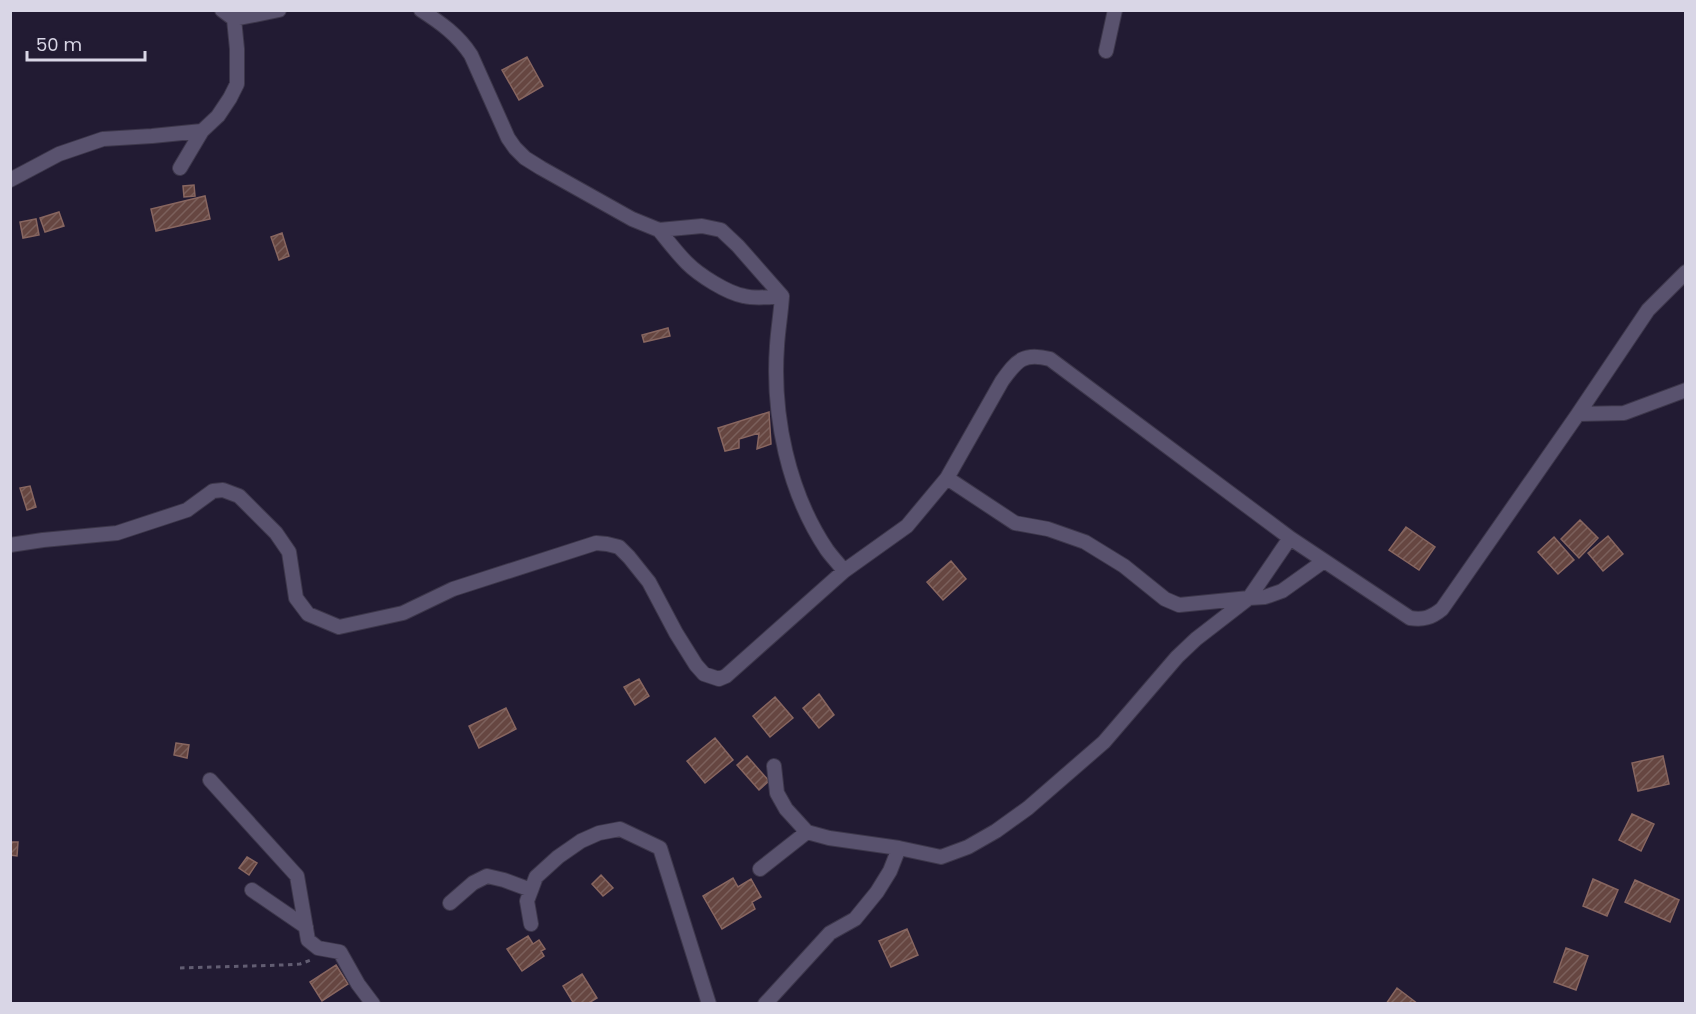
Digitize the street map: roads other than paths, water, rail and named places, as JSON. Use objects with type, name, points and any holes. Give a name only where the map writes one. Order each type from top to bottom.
[{"type":"street","points":[[180,168],[202,131],[218,116],[237,84],[234,19],[222,10]]},
{"type":"street","points":[[234,19],[279,10]]},
{"type":"street","points":[[422,10],[462,42],[471,55],[508,138],[525,158],[632,219],[659,230],[688,264],[710,280],[745,297],[782,296]]},
{"type":"street","points":[[1106,51],[1115,10]]},
{"type":"street","points":[[10,180],[59,154],[103,139],[202,131]]},
{"type":"street","points":[[659,230],[702,226],[721,230],[782,296],[777,348],[777,393],[788,464],[799,495],[814,526],[827,550],[844,571]]},
{"type":"street","points":[[10,545],[117,533],[187,510],[213,491],[223,490],[238,496],[276,533],[289,552],[296,598],[308,614],[339,627],[403,613],[453,589],[482,579],[596,543],[607,544],[619,547],[649,582],[696,665],[704,674],[719,679],[752,653],[844,571],[907,526],[947,478],[1011,369],[1022,359],[1036,355],[1050,359],[1290,538],[1410,618],[1423,620],[1442,609],[1648,310],[1686,272]]},
{"type":"street","points":[[1578,414],[1624,413],[1686,390]]},
{"type":"street","points":[[947,478],[1015,523],[1048,529],[1085,542],[1124,566],[1165,599],[1179,605],[1265,597],[1298,582],[1324,561]]},
{"type":"street","points":[[774,766],[777,793],[786,809],[807,832],[829,838],[941,857],[968,847],[996,831],[1028,808],[1104,742],[1177,657],[1196,639],[1249,598],[1290,538]]},
{"type":"street","points":[[210,780],[297,876],[308,940],[318,948],[340,952],[358,984],[373,1004]]},
{"type":"street","points":[[531,924],[527,901],[536,877],[558,857],[581,841],[599,833],[620,829],[660,848],[709,1004]]},
{"type":"street","points":[[760,869],[807,832]]},
{"type":"street","points":[[765,1004],[830,933],[855,919],[886,878],[899,849]]},
{"type":"street","points":[[450,903],[473,883],[487,876],[531,890]]},
{"type":"street","points":[[252,890],[306,927]]}]
